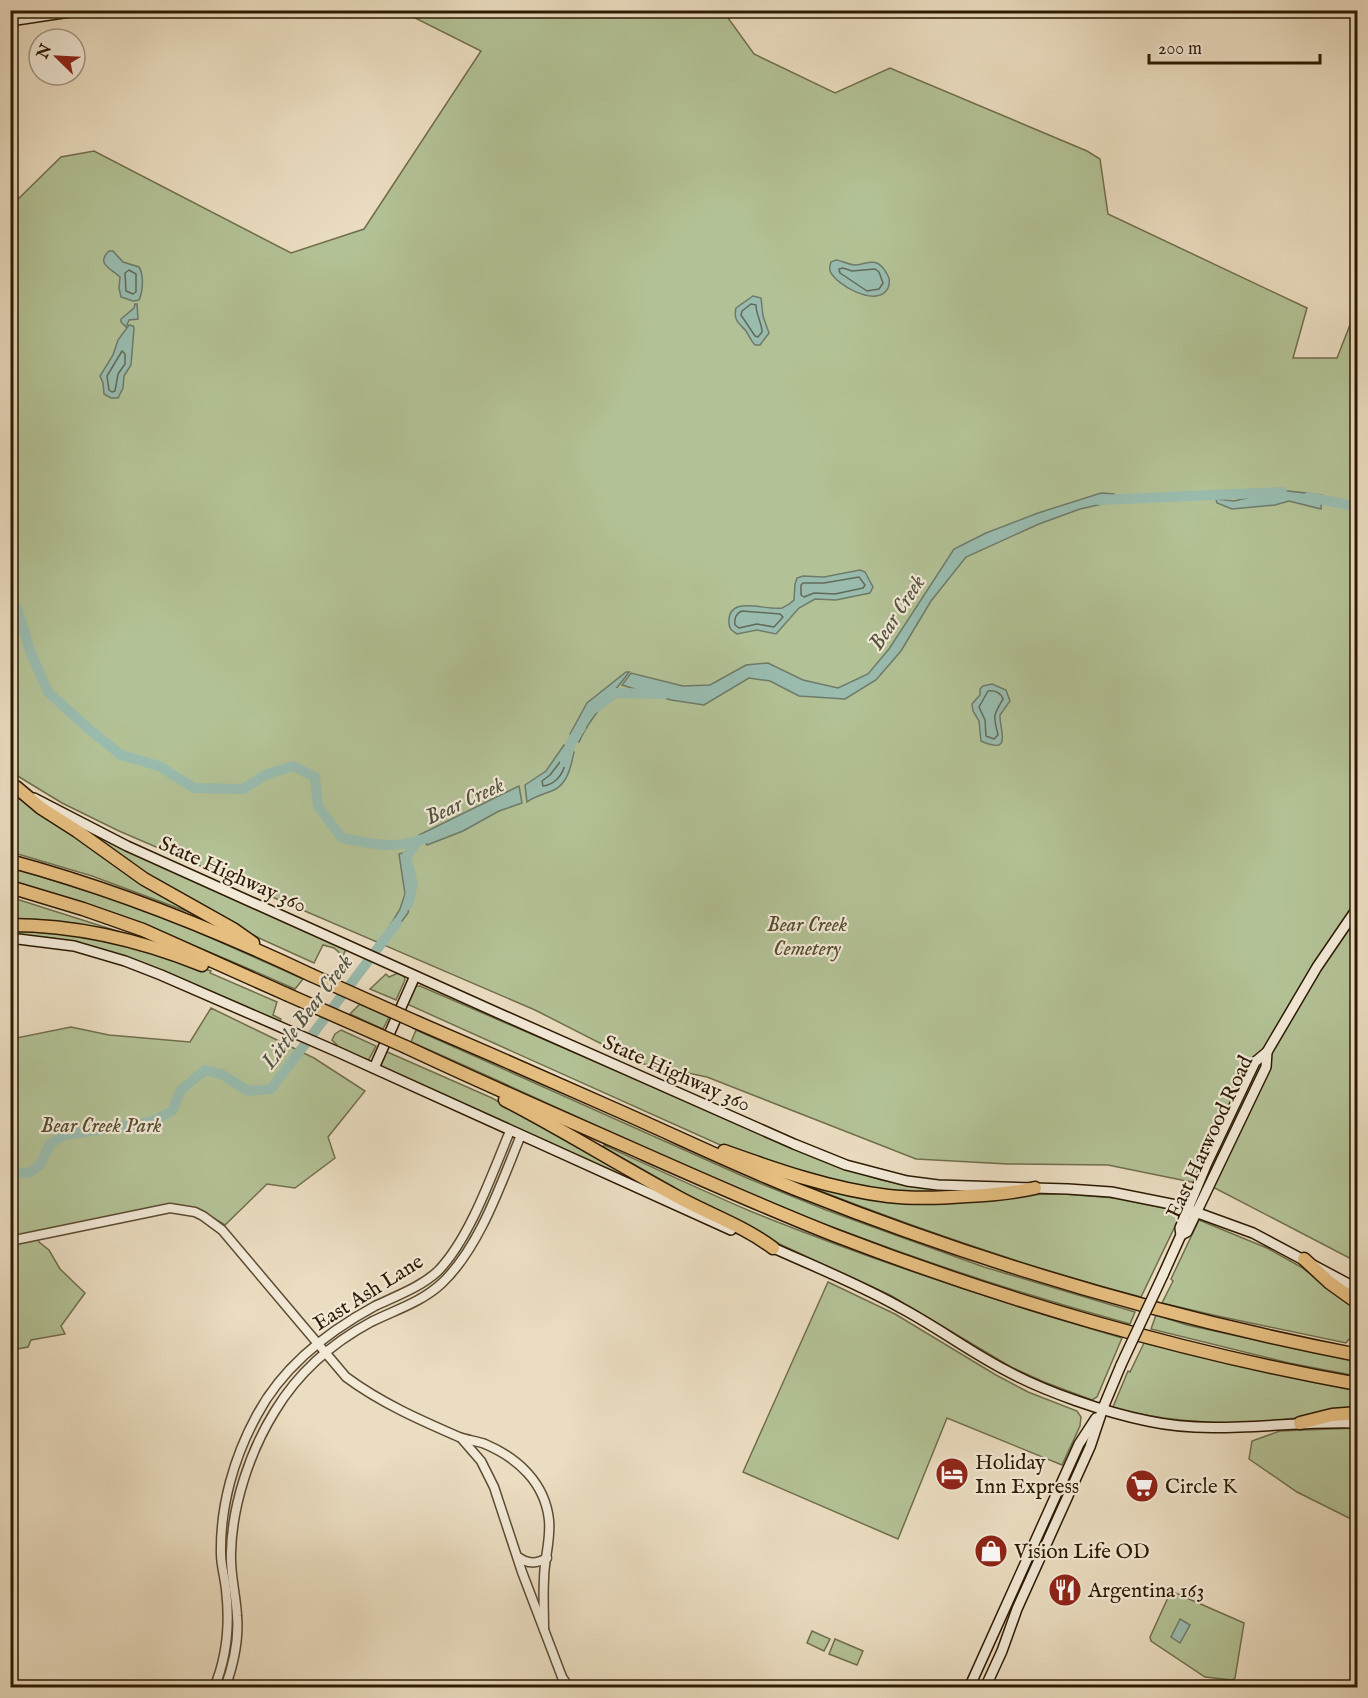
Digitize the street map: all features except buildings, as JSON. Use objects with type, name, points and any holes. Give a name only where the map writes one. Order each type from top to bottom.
[{"type":"highway","points":[[13,786],[40,808],[77,831],[144,879],[233,928],[271,956]]},
{"type":"highway","points":[[10,861],[140,902],[271,956],[753,1171],[950,1247],[1041,1276],[1204,1321],[1358,1354]]},
{"type":"highway","points":[[10,887],[143,930],[742,1198],[914,1264],[1035,1304],[1149,1336],[1358,1384]]},
{"type":"highway","points":[[10,925],[73,928],[104,934],[179,956],[246,983],[262,984]]},
{"type":"highway","points":[[433,1060],[451,1075],[555,1127],[675,1196],[760,1238],[773,1248]]},
{"type":"highway","points":[[685,1142],[705,1144],[808,1179],[890,1196],[949,1197],[1015,1193],[1035,1188]]},
{"type":"highway","points":[[1304,1259],[1358,1304]]},
{"type":"highway","points":[[1300,1423],[1332,1415],[1358,1413]]},
{"type":"main road","points":[[11,21],[83,10]]},
{"type":"main road","name":"State Highway 360","points":[[13,786],[127,846],[398,969],[846,1165],[907,1181],[938,1185],[1111,1192],[1192,1210],[1252,1233],[1358,1289]]},
{"type":"main road","name":"East Harwood Road","points":[[985,1688],[1090,1447],[1121,1365],[1181,1235],[1187,1232],[1192,1210],[1266,1067],[1267,1052],[1317,967],[1358,907]]},
{"type":"main road","points":[[10,939],[50,942],[93,950],[161,975],[278,1025],[895,1304],[1013,1374],[1103,1408],[1149,1421],[1183,1426],[1234,1428],[1300,1423],[1358,1423]]},
{"type":"main road","points":[[374,1068],[415,976]]},
{"type":"main road","name":"East Harwood Road","points":[[969,1688],[1079,1444],[1103,1408]]},
{"type":"main road","points":[[1032,1547],[1043,1551]]},
{"type":"main road","points":[[961,1688],[976,1672]]},
{"type":"street","name":"East Ash Lane","points":[[214,1688],[224,1656],[228,1618],[221,1554],[222,1527],[231,1479],[241,1446],[258,1413],[298,1361],[336,1328],[420,1284],[436,1272],[454,1252],[488,1184],[510,1131]]},
{"type":"street","name":"East Ash Lane","points":[[225,1688],[235,1648],[238,1619],[231,1553],[239,1497],[251,1458],[264,1429],[280,1402],[306,1369],[342,1340],[430,1293],[459,1264],[469,1250],[521,1135]]},
{"type":"street","points":[[10,1241],[170,1208],[195,1212],[203,1216],[222,1230],[346,1377],[368,1393],[461,1438],[504,1452],[517,1461],[538,1485],[546,1502],[549,1519],[550,1543],[544,1577],[544,1629]]},
{"type":"street","points":[[372,1308],[377,1320]]},
{"type":"street","points":[[461,1438],[481,1461],[494,1487],[544,1629],[562,1677],[569,1688]]},
{"type":"street","points":[[518,1557],[531,1563],[547,1558]]},
{"type":"street","points":[[228,1618],[238,1619]]},
{"type":"street","points":[[902,1688],[927,1688]]},
{"type":"green space","name":"Bear Creek Cemetery","points":[[542,10],[556,15],[559,10],[723,11],[754,54],[835,93],[890,68],[1087,151],[1100,159],[1108,214],[1307,308],[1293,358],[1337,358],[1357,307],[1357,1262],[1211,1186],[1108,1165],[1008,1164],[916,1159],[707,1077],[639,1063],[535,1010],[119,831],[62,803],[11,772],[11,214],[13,204],[61,157],[94,151],[291,253],[364,229],[481,51],[405,13],[406,11]]},
{"type":"green space","points":[[10,793],[62,824],[194,914],[92,876],[11,852]]},
{"type":"green space","points":[[91,832],[346,949],[343,956],[334,948],[323,945],[314,963],[259,938],[181,897],[89,836]]},
{"type":"green space","points":[[10,867],[131,905],[303,979],[295,989],[155,930],[11,881]]},
{"type":"green space","points":[[10,897],[136,937],[11,922]]},
{"type":"green space","points":[[10,930],[90,935],[175,958],[211,971],[210,973],[277,1002],[273,1015],[281,1019],[279,1022],[81,944],[52,938],[11,934]]},
{"type":"green space","points":[[398,973],[404,975],[405,980],[396,1000],[370,989],[386,974],[389,977]]},
{"type":"green space","points":[[416,986],[830,1163],[881,1180],[958,1190],[937,1195],[861,1189],[727,1148],[407,1004]]},
{"type":"green space","points":[[360,1004],[389,1017],[383,1029],[350,1014]]},
{"type":"green space","name":"Bear Creek Park","points":[[211,1008],[314,1058],[365,1091],[328,1137],[335,1158],[295,1188],[267,1184],[225,1225],[205,1213],[173,1205],[35,1231],[39,1242],[49,1250],[60,1269],[85,1293],[61,1326],[65,1334],[31,1340],[28,1347],[11,1350],[11,1039],[71,1027],[109,1035],[190,1042]]},
{"type":"green space","points":[[341,1030],[376,1046],[368,1061],[336,1048],[337,1045],[332,1040]]},
{"type":"green space","points":[[416,1030],[747,1178],[826,1210],[984,1267],[1135,1312],[1130,1324],[939,1266],[827,1225],[722,1182],[411,1042]]},
{"type":"green space","points":[[385,1051],[492,1098],[662,1195],[382,1069],[381,1062]]},
{"type":"green space","points":[[604,1145],[750,1211],[841,1246],[981,1294],[1122,1338],[1097,1397],[1092,1400],[1011,1367],[890,1295],[762,1236],[602,1149]]},
{"type":"green space","points":[[807,1182],[869,1197],[1063,1194],[1115,1198],[1174,1210],[1179,1212],[1179,1218],[1141,1297],[972,1246],[805,1185]]},
{"type":"green space","points":[[1199,1220],[1267,1248],[1301,1267],[1357,1307],[1357,1340],[1349,1339],[1346,1343],[1162,1303]]},
{"type":"green space","points":[[828,1282],[895,1314],[1028,1392],[1077,1411],[1081,1417],[1080,1426],[1062,1465],[947,1418],[898,1539],[743,1472]]},
{"type":"green space","points":[[1156,1315],[1187,1325],[1357,1362],[1357,1376],[1289,1363],[1151,1329]]},
{"type":"green space","points":[[1144,1343],[1357,1391],[1357,1411],[1265,1421],[1217,1423],[1148,1416],[1114,1409],[1128,1371],[1130,1372]]},
{"type":"green space","points":[[1357,1428],[1357,1522],[1297,1492],[1249,1459],[1252,1441],[1280,1431]]},
{"type":"green space","points":[[1171,1591],[1244,1623],[1235,1678],[1232,1680],[1205,1677],[1151,1641],[1150,1637]]},
{"type":"green space","points":[[812,1631],[830,1639],[824,1651],[807,1643]]},
{"type":"green space","points":[[835,1639],[863,1651],[857,1665],[829,1654]]},
{"type":"water","points":[[109,251],[113,251],[123,262],[139,267],[142,283],[139,300],[133,301],[121,297],[120,277],[104,263]]},
{"type":"water","points":[[836,260],[854,265],[872,262],[879,264],[889,278],[888,288],[880,295],[873,296],[856,292],[840,282],[830,271],[831,262]]},
{"type":"water","points":[[753,296],[761,298],[763,316],[769,333],[760,345],[755,345],[735,316],[736,308]]},
{"type":"water","points":[[137,304],[138,319],[129,320],[126,327],[121,319],[134,308]]},
{"type":"water","points":[[129,325],[134,328],[131,365],[124,376],[123,388],[118,398],[111,398],[104,394],[100,376],[113,355],[118,340]]},
{"type":"water","points":[[1280,490],[1322,495],[1321,509],[1289,501],[1275,505],[1232,509],[1217,503],[1216,499],[1234,501]]},
{"type":"water","points":[[1101,493],[1114,494],[1111,502],[1080,509],[1039,524],[966,557],[931,601],[901,651],[876,680],[845,699],[799,696],[770,681],[749,678],[704,705],[671,700],[622,685],[631,673],[683,686],[710,685],[746,665],[768,663],[803,680],[838,688],[868,674],[889,649],[954,549],[986,533],[1038,513]]},
{"type":"water","points":[[860,570],[865,572],[873,587],[870,593],[836,600],[815,599],[799,608],[776,634],[757,630],[737,634],[730,627],[730,614],[741,606],[782,608],[790,604],[794,600],[797,578],[824,577]]},
{"type":"water","points":[[629,672],[596,714],[579,742],[570,734],[587,703]]},
{"type":"water","points":[[992,684],[1006,690],[1010,701],[1000,715],[1002,739],[998,745],[981,741],[979,721],[972,704],[980,695],[980,689],[983,686]]},
{"type":"water","points":[[564,745],[574,752],[566,779],[554,790],[527,802],[525,785],[546,771]]},
{"type":"water","points":[[519,786],[522,803],[499,811],[463,831],[427,845],[419,835]]},
{"type":"water","points":[[406,852],[411,898],[408,913],[391,936],[386,932],[400,909],[405,894],[399,854]]},
{"type":"water","points":[[1180,1619],[1190,1625],[1180,1643],[1171,1637]]},
{"type":"waterway","name":"Bear Creek","points":[[1099,500],[1282,492]]},
{"type":"waterway","name":"Bear Creek","points":[[1309,497],[1358,507]]},
{"type":"waterway","points":[[10,600],[18,610],[30,651],[48,692],[121,755],[159,766],[194,788],[243,789],[265,775],[293,766],[315,777],[318,806],[342,838],[390,845],[412,842],[436,834]]},
{"type":"waterway","name":"Bear Creek","points":[[595,708],[615,693],[665,694]]},
{"type":"waterway","name":"Bear Creek","points":[[565,762],[571,743],[581,727]]},
{"type":"waterway","name":"Little Bear Creek","points":[[408,905],[413,883],[406,857],[416,843]]},
{"type":"waterway","name":"Little Bear Creek","points":[[10,1172],[29,1173],[40,1165],[50,1144],[64,1135],[151,1122],[172,1111],[181,1090],[205,1070],[221,1074],[248,1091],[271,1089],[397,923]]},
{"type":"place","name":"Holiday Inn Express","points":[[952,1474]]},
{"type":"place","name":"Circle K","points":[[1142,1486]]},
{"type":"place","name":"Vision Life OD","points":[[991,1551]]},
{"type":"place","name":"Argentina 163","points":[[1065,1590]]}]
